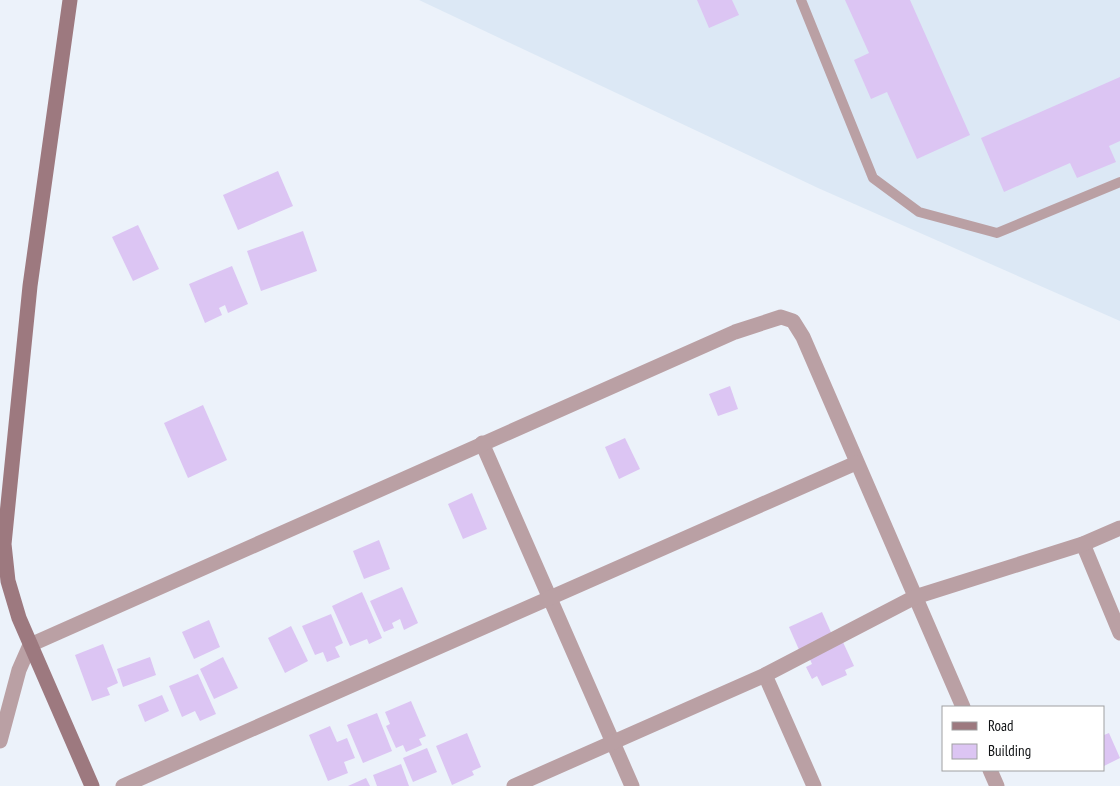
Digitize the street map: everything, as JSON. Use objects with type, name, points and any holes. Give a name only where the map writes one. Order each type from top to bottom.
[{"type":"main road","points":[[70,0],[30,286],[4,544],[8,581],[18,618],[92,786]]},
{"type":"street","points":[[0,741],[19,670],[30,645],[735,332],[782,317],[793,322],[803,337],[963,706]]},
{"type":"street","points":[[482,443],[632,786]]},
{"type":"street","points":[[123,786],[856,463]]},
{"type":"street","points":[[514,786],[765,675],[915,597],[1083,544],[1120,528]]},
{"type":"street","points":[[1083,544],[1120,633]]},
{"type":"street","points":[[765,675],[814,786]]},
{"type":"street","points":[[990,771],[997,786]]},
{"type":"lane","points":[[801,0],[873,178],[919,212],[997,233],[1120,182]]},
{"type":"shaded area","points":[[419,0],[1120,0],[1120,321],[818,188]]},
{"type":"building","points":[[697,0],[732,0],[739,15],[709,28]]},
{"type":"building","points":[[845,0],[910,0],[970,135],[917,159],[887,92],[871,99],[854,60],[869,53]]},
{"type":"building","points":[[1120,77],[1120,141],[1109,146],[1116,162],[1077,178],[1070,163],[1004,192],[981,138]]},
{"type":"building","points":[[278,171],[293,206],[238,230],[223,195]]},
{"type":"building","points":[[138,225],[159,269],[133,281],[112,237]]},
{"type":"building","points":[[303,231],[317,271],[261,291],[247,251]]},
{"type":"building","points":[[232,266],[248,304],[228,313],[225,305],[219,308],[222,315],[205,323],[189,284]]},
{"type":"building","points":[[730,386],[738,409],[718,416],[709,394]]},
{"type":"building","points":[[203,405],[227,460],[188,478],[164,423]]},
{"type":"building","points":[[625,438],[640,469],[619,479],[605,447]]},
{"type":"building","points":[[472,493],[487,529],[463,539],[448,504]]},
{"type":"building","points":[[379,540],[390,569],[364,579],[353,551]]},
{"type":"building","points":[[402,587],[418,623],[404,630],[400,619],[392,623],[394,628],[384,632],[370,601]]},
{"type":"building","points":[[362,592],[382,638],[369,644],[367,639],[350,646],[332,606]]},
{"type":"building","points":[[822,612],[833,637],[800,652],[789,627]]},
{"type":"building","points":[[331,614],[343,643],[335,647],[340,657],[327,662],[323,652],[315,655],[302,626]]},
{"type":"building","points":[[209,620],[220,647],[194,659],[182,632]]},
{"type":"building","points":[[291,626],[308,661],[285,673],[268,638]]},
{"type":"building","points":[[842,640],[854,666],[845,670],[847,675],[822,686],[817,676],[812,679],[806,667],[812,664],[808,655]]},
{"type":"building","points":[[103,644],[118,683],[107,688],[110,695],[92,701],[75,655]]},
{"type":"building","points":[[150,657],[156,675],[123,687],[117,669]]},
{"type":"building","points":[[223,657],[238,688],[214,699],[200,669]]},
{"type":"building","points":[[198,674],[216,714],[200,721],[195,711],[182,717],[169,686]]},
{"type":"building","points":[[162,695],[169,711],[145,722],[138,705]]},
{"type":"building","points":[[411,701],[426,736],[419,739],[422,745],[406,752],[403,745],[396,748],[386,726],[390,724],[385,712]]},
{"type":"building","points":[[377,713],[392,751],[363,763],[347,725]]},
{"type":"building","points":[[330,726],[337,742],[347,738],[355,758],[344,762],[348,773],[328,781],[309,735]]},
{"type":"building","points":[[467,733],[481,767],[472,771],[474,775],[452,785],[436,746]]},
{"type":"building","points":[[1109,733],[1120,758],[1105,766],[1105,735]]},
{"type":"building","points":[[427,748],[437,772],[413,782],[403,758]]},
{"type":"building","points":[[401,764],[409,786],[377,786],[373,775]]},
{"type":"building","points":[[366,778],[370,786],[348,786]]}]
